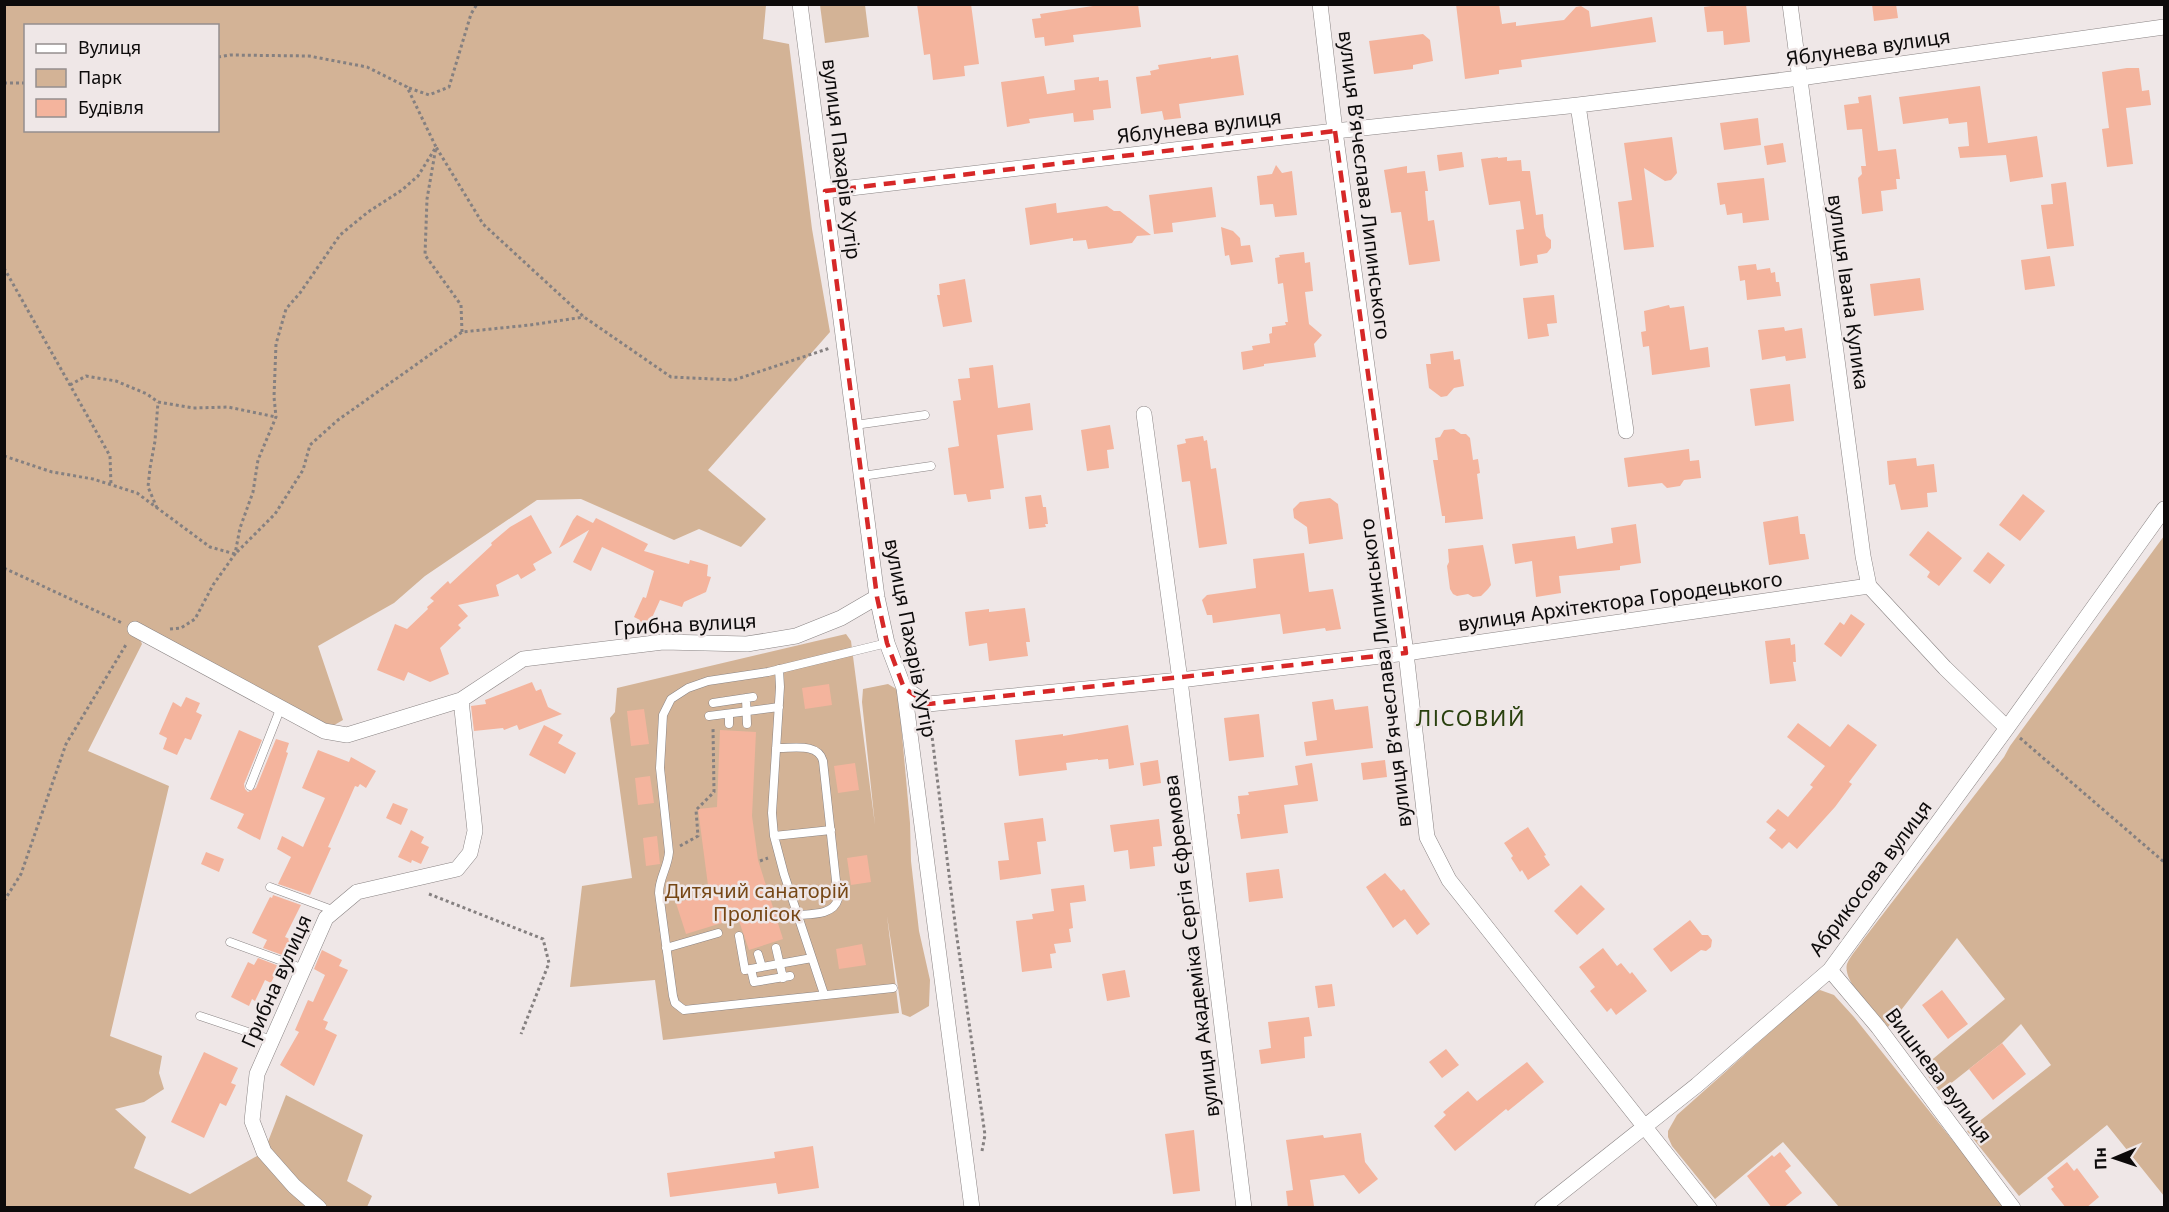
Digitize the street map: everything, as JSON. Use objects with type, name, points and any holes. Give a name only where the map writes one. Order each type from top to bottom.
[{"type":"street","name":"вулиця Пахарів Хутір","points":[[800,4],[878,597],[887,643],[904,688],[972,1208]]},
{"type":"street","name":"вулиця Вʼячеслава Липинського","points":[[1320,4],[1335,131],[1406,653],[1427,837],[1449,880],[1709,1208]]},
{"type":"street","name":"вулиця Івана Кулика","points":[[1790,4],[1861,545],[1869,585]]},
{"type":"street","name":"Яблунева вулиця","points":[[825,191],[1800,78],[2164,27]]},
{"type":"street","points":[[1578,105],[1626,431]]},
{"type":"street","points":[[1144,414],[1180,680]]},
{"type":"street","name":"Абрикосова вулиця","points":[[1542,1208],[1697,1085],[1830,970],[2164,509]]},
{"type":"street","points":[[1869,585],[1945,668],[2007,728]]},
{"type":"street","name":"вулиця Архітектора Городецького","points":[[928,704],[1180,680],[1406,653],[1869,585]]},
{"type":"street","name":"Грибна вулиця","points":[[135,629],[324,731],[347,735],[461,700],[523,660],[663,642],[747,644],[796,636],[841,618],[878,597]]},
{"type":"street","name":"вулиця Академіка Сергія Єфремова","points":[[1180,680],[1244,1208]]},
{"type":"street","points":[[904,688],[928,704]]},
{"type":"street","name":"Грибна вулиця","points":[[319,1208],[294,1186],[264,1152],[252,1121],[257,1074],[326,918],[357,892],[457,869],[470,853],[475,831],[461,700]]},
{"type":"street","name":"Вишнева вулиця","points":[[1830,970],[1878,1027],[2013,1208]]},
{"type":"lane","points":[[855,425],[925,415]]},
{"type":"lane","points":[[862,476],[931,466]]},
{"type":"lane","points":[[887,643],[779,669],[697,684],[680,692],[667,703],[662,725],[660,768],[669,861],[659,885],[675,1003],[684,1010],[893,988]]},
{"type":"lane","points":[[779,669],[772,813],[774,836],[780,861],[824,994]]},
{"type":"lane","points":[[729,724],[718,715],[716,702],[749,697],[746,712],[747,724]]},
{"type":"lane","points":[[250,786],[281,707]]},
{"type":"lane","points":[[718,715],[778,707]]},
{"type":"lane","points":[[776,748],[813,749],[821,754],[831,830],[837,903],[835,907],[825,912],[798,915]]},
{"type":"lane","points":[[774,836],[831,830]]},
{"type":"lane","points":[[270,887],[335,911]]},
{"type":"lane","points":[[666,948],[718,933]]},
{"type":"lane","points":[[739,936],[745,970],[812,958]]},
{"type":"lane","points":[[230,942],[304,969]]},
{"type":"lane","points":[[751,969],[754,982],[787,977],[776,948]]},
{"type":"lane","points":[[758,954],[762,967]]},
{"type":"lane","points":[[200,1016],[272,1040]]},
{"type":"path","points":[[219,57],[309,56],[367,67],[429,95],[449,87],[471,14],[477,4]]},
{"type":"path","points":[[4,83],[24,83]]},
{"type":"path","points":[[407,87],[436,147],[483,224],[584,317],[671,376],[734,380],[845,344]]},
{"type":"path","points":[[436,147],[427,198],[425,255],[461,305],[462,332]]},
{"type":"path","points":[[235,554],[240,528],[253,492],[258,460],[276,417],[274,397],[276,344],[286,309],[300,293],[340,235],[418,176],[436,147]]},
{"type":"path","points":[[4,268],[110,456],[111,484]]},
{"type":"path","points":[[169,628],[181,628],[195,619],[213,585],[235,554],[275,514],[303,470],[310,445],[338,420],[462,332],[584,317]]},
{"type":"path","points":[[70,385],[86,376],[116,381],[147,394],[158,402],[193,408],[228,407],[276,417]]},
{"type":"path","points":[[158,402],[148,487],[158,510]]},
{"type":"path","points":[[4,456],[52,472],[111,484],[137,493],[210,547],[235,554]]},
{"type":"path","points":[[4,568],[135,629],[66,744],[21,874],[4,901]]},
{"type":"path","points":[[928,704],[985,1135],[981,1156]]},
{"type":"path","points":[[669,852],[698,836],[696,810],[714,792],[718,715]]},
{"type":"path","points":[[2007,728],[2164,862]]},
{"type":"path","points":[[401,882],[543,939],[549,963],[521,1034]]},
{"type":"highlighted area","points":[[1335,131],[1406,653],[928,704],[904,688],[887,643],[877,597],[825,191]]},
{"type":"green space","points":[[5,5],[766,5],[763,39],[789,44],[812,229],[830,332],[708,470],[766,519],[741,547],[699,529],[674,540],[581,499],[537,500],[425,576],[394,603],[318,646],[343,720],[324,731],[136,630],[142,644],[88,751],[169,786],[110,1036],[162,1056],[159,1073],[164,1089],[144,1102],[115,1109],[146,1137],[134,1168],[190,1194],[264,1152],[286,1095],[363,1135],[347,1181],[372,1196],[367,1207],[5,1208]]},
{"type":"green space","points":[[820,5],[865,5],[869,37],[825,43]]},
{"type":"green space","points":[[2164,536],[2164,1196],[2107,1125],[2019,1196],[1967,1131],[2051,1065],[2021,1024],[2002,1043],[1940,1092],[1922,1068],[2005,999],[1957,938],[1888,1027],[1855,988],[1847,971],[1847,964],[2004,757]]},
{"type":"green space","name":"Дитячий санаторій Пролісок","points":[[846,634],[851,641],[875,825],[862,702],[863,689],[888,684],[898,690],[910,823],[911,861],[919,931],[930,980],[929,1006],[910,1017],[902,1014],[887,916],[899,1013],[663,1040],[655,980],[570,987],[582,886],[632,878],[610,718],[615,712],[617,688]]},
{"type":"green space","points":[[1820,990],[1834,995],[1854,1017],[2006,1207],[1839,1207],[1783,1142],[1715,1199],[1672,1146],[1668,1131],[1677,1115]]},
{"type":"building","points":[[917,4],[971,4],[979,64],[964,66],[965,76],[933,80],[930,54],[924,55]]},
{"type":"building","points":[[1093,4],[1138,4],[1141,27],[1073,35],[1074,42],[1045,46],[1044,37],[1035,38],[1032,19],[1041,18],[1040,14],[1093,6]]},
{"type":"building","points":[[1456,4],[1499,4],[1502,24],[1516,22],[1516,26],[1564,20],[1576,7],[1581,6],[1589,11],[1591,27],[1652,17],[1656,42],[1521,60],[1522,67],[1499,70],[1499,74],[1465,79]]},
{"type":"building","points":[[1746,4],[1750,42],[1724,45],[1723,31],[1707,32],[1704,7]]},
{"type":"building","points":[[1872,4],[1896,4],[1898,18],[1874,21]]},
{"type":"building","points":[[1423,34],[1430,40],[1433,61],[1413,65],[1413,69],[1374,74],[1369,41]]},
{"type":"building","points":[[1238,55],[1244,95],[1179,104],[1181,118],[1164,120],[1162,111],[1141,114],[1136,77],[1151,75],[1150,71],[1159,69],[1158,65]]},
{"type":"building","points":[[2139,68],[2142,91],[2149,90],[2151,105],[2126,108],[2133,164],[2107,167],[2102,129],[2109,128],[2102,72]]},
{"type":"building","points":[[1044,76],[1047,94],[1075,90],[1074,80],[1099,77],[1099,81],[1108,80],[1111,108],[1093,110],[1094,120],[1074,122],[1073,113],[1029,119],[1030,123],[1007,127],[1001,82]]},
{"type":"building","points":[[1980,86],[1988,143],[2037,136],[2043,177],[2010,182],[2006,155],[1960,158],[1958,147],[1969,146],[1967,122],[1949,124],[1948,118],[1903,124],[1899,97]]},
{"type":"building","points":[[1871,95],[1878,151],[1896,149],[1900,179],[1896,179],[1897,189],[1881,191],[1883,211],[1862,214],[1858,178],[1862,174],[1861,166],[1866,166],[1862,129],[1847,130],[1844,105],[1859,103],[1858,97]]},
{"type":"building","points":[[1758,118],[1761,145],[1724,150],[1720,123]]},
{"type":"building","points":[[1672,137],[1677,173],[1671,180],[1665,181],[1644,168],[1654,247],[1624,250],[1618,202],[1632,200],[1624,143]]},
{"type":"building","points":[[1783,143],[1786,162],[1767,165],[1764,146]]},
{"type":"building","points":[[1462,152],[1464,167],[1439,171],[1437,155]]},
{"type":"building","points":[[1507,157],[1507,161],[1521,160],[1522,171],[1530,171],[1536,215],[1543,214],[1546,236],[1551,240],[1551,248],[1547,253],[1537,255],[1538,263],[1520,266],[1516,230],[1524,229],[1520,201],[1489,205],[1481,159]]},
{"type":"building","points":[[1276,165],[1282,173],[1292,171],[1297,215],[1275,217],[1273,204],[1260,205],[1257,176],[1272,174]]},
{"type":"building","points":[[1407,166],[1407,173],[1425,171],[1428,221],[1434,220],[1440,261],[1409,265],[1401,212],[1391,213],[1384,170]]},
{"type":"building","points":[[1764,178],[1769,220],[1743,223],[1742,213],[1727,215],[1725,204],[1720,205],[1717,183]]},
{"type":"building","points":[[2066,182],[2074,246],[2047,249],[2041,205],[2053,204],[2051,184]]},
{"type":"building","points":[[1212,187],[1216,217],[1172,223],[1173,232],[1154,234],[1149,195]]},
{"type":"building","points":[[1056,203],[1057,213],[1107,206],[1114,211],[1120,211],[1151,235],[1137,236],[1132,243],[1088,249],[1086,240],[1073,241],[1073,238],[1030,245],[1025,208]]},
{"type":"building","points":[[1221,227],[1233,231],[1240,238],[1241,246],[1250,245],[1253,262],[1231,265],[1229,255],[1225,256]]},
{"type":"building","points":[[1304,252],[1305,263],[1310,262],[1313,291],[1305,292],[1309,324],[1322,335],[1314,344],[1316,357],[1264,364],[1264,366],[1243,370],[1241,352],[1253,350],[1252,346],[1270,343],[1269,334],[1272,333],[1272,327],[1286,325],[1285,322],[1288,322],[1283,283],[1278,284],[1275,258],[1280,257],[1279,255]]},
{"type":"building","points":[[2050,256],[2055,286],[2025,290],[2021,260]]},
{"type":"building","points":[[1756,264],[1757,270],[1770,268],[1771,273],[1775,272],[1781,296],[1747,300],[1745,280],[1740,281],[1738,266]]},
{"type":"building","points":[[1920,278],[1924,310],[1874,316],[1870,284]]},
{"type":"building","points":[[965,279],[972,322],[943,327],[937,295],[940,295],[939,284]]},
{"type":"building","points":[[1554,295],[1557,323],[1547,324],[1549,336],[1528,339],[1523,298]]},
{"type":"building","points":[[1669,305],[1670,308],[1684,306],[1690,350],[1708,347],[1710,367],[1652,375],[1649,346],[1643,347],[1641,332],[1646,331],[1644,311]]},
{"type":"building","points":[[1784,327],[1785,331],[1802,328],[1806,358],[1786,361],[1785,356],[1762,360],[1758,330]]},
{"type":"building","points":[[1453,351],[1454,360],[1460,359],[1464,386],[1454,388],[1447,396],[1441,397],[1429,388],[1426,364],[1431,364],[1430,354]]},
{"type":"building","points":[[993,365],[998,408],[1030,403],[1033,430],[997,435],[1004,488],[990,490],[991,499],[968,502],[966,494],[954,495],[948,448],[959,446],[953,401],[961,400],[958,379],[970,378],[969,368]]},
{"type":"building","points":[[1790,384],[1794,421],[1755,426],[1750,389]]},
{"type":"building","points":[[1110,425],[1114,449],[1107,450],[1109,468],[1087,471],[1081,430]]},
{"type":"building","points":[[1454,429],[1470,438],[1473,460],[1478,459],[1480,473],[1477,474],[1483,519],[1445,523],[1445,516],[1442,516],[1433,460],[1438,460],[1435,438],[1440,437],[1444,430]]},
{"type":"building","points":[[1203,436],[1204,441],[1207,440],[1211,469],[1216,468],[1227,544],[1199,548],[1190,481],[1182,482],[1177,445],[1186,443],[1185,439]]},
{"type":"building","points":[[1689,449],[1690,461],[1699,460],[1701,478],[1684,480],[1680,486],[1667,488],[1662,483],[1628,487],[1624,458]]},
{"type":"building","points":[[1916,458],[1917,466],[1934,464],[1937,492],[1927,493],[1928,507],[1901,510],[1895,484],[1889,485],[1887,461]]},
{"type":"building","points":[[2023,494],[2045,511],[2020,541],[1999,525]]},
{"type":"building","points":[[1041,495],[1043,507],[1046,507],[1048,524],[1045,524],[1046,527],[1029,529],[1025,497]]},
{"type":"building","points":[[1330,498],[1338,504],[1343,539],[1309,544],[1307,527],[1294,518],[1293,509],[1300,502]]},
{"type":"building","points":[[531,515],[552,553],[533,564],[536,570],[521,579],[518,574],[496,585],[499,596],[458,605],[468,616],[458,625],[461,628],[440,648],[449,674],[430,682],[408,672],[404,681],[377,670],[395,624],[407,629],[428,609],[427,607],[434,601],[430,598],[448,581],[450,584],[510,527]]},
{"type":"building","points":[[577,515],[593,523],[596,518],[648,544],[644,551],[689,564],[690,560],[708,565],[707,576],[711,577],[706,592],[684,602],[682,607],[660,600],[646,631],[637,628],[640,620],[634,617],[643,597],[646,598],[654,571],[602,547],[591,571],[573,562],[589,530],[559,548]]},
{"type":"building","points":[[1798,516],[1800,534],[1805,534],[1809,559],[1769,565],[1763,522]]},
{"type":"building","points":[[1636,524],[1641,563],[1620,566],[1620,570],[1559,576],[1561,593],[1536,597],[1532,561],[1515,564],[1512,544],[1575,536],[1577,549],[1613,543],[1611,528]]},
{"type":"building","points":[[1928,531],[1962,558],[1939,586],[1927,577],[1930,572],[1909,555]]},
{"type":"building","points":[[1483,545],[1491,585],[1481,596],[1453,594],[1450,589],[1447,566],[1448,549]]},
{"type":"building","points":[[1988,552],[2005,565],[1990,584],[1973,571]]},
{"type":"building","points":[[1304,553],[1309,592],[1333,589],[1341,629],[1326,631],[1325,628],[1283,634],[1280,614],[1213,623],[1212,615],[1207,615],[1202,600],[1207,595],[1256,588],[1253,559]]},
{"type":"building","points":[[1025,608],[1030,642],[1026,642],[1028,656],[989,661],[987,643],[969,646],[965,612]]},
{"type":"building","points":[[1851,614],[1865,624],[1841,657],[1824,644],[1840,622],[1844,625]]},
{"type":"building","points":[[1790,638],[1791,645],[1795,644],[1796,662],[1793,662],[1796,681],[1770,684],[1765,641]]},
{"type":"building","points":[[532,682],[536,691],[541,689],[548,707],[562,714],[519,730],[517,725],[504,730],[503,728],[474,731],[471,706],[486,704],[485,700]]},
{"type":"building","points":[[829,684],[832,705],[805,709],[802,688]]},
{"type":"building","points":[[186,697],[200,703],[196,712],[202,715],[191,740],[185,738],[177,755],[163,749],[167,738],[159,734],[173,702],[181,707]]},
{"type":"building","points":[[1333,699],[1335,710],[1368,706],[1373,748],[1306,756],[1304,742],[1317,740],[1312,702]]},
{"type":"building","points":[[644,709],[649,744],[631,746],[627,711]]},
{"type":"building","points":[[1259,714],[1264,757],[1229,761],[1224,718]]},
{"type":"building","points":[[1798,723],[1830,747],[1848,724],[1877,745],[1849,782],[1852,784],[1835,807],[1797,849],[1789,842],[1782,849],[1769,838],[1776,830],[1766,822],[1778,809],[1788,817],[1813,787],[1810,785],[1825,766],[1787,737]]},
{"type":"building","points":[[544,725],[563,735],[558,743],[576,753],[565,774],[529,755]]},
{"type":"building","points":[[1128,725],[1134,765],[1109,769],[1108,759],[1098,759],[1066,763],[1067,770],[1019,776],[1015,740],[1063,734],[1063,736]]},
{"type":"building","points":[[239,730],[262,740],[244,784],[248,792],[256,788],[276,739],[289,743],[286,752],[288,753],[260,840],[237,828],[244,814],[210,799]]},
{"type":"building","points":[[720,730],[756,732],[752,816],[758,860],[783,939],[749,950],[738,918],[686,934],[676,903],[709,893],[698,809],[717,807]]},
{"type":"building","points":[[318,750],[349,762],[351,757],[376,771],[366,788],[360,784],[358,787],[355,786],[310,895],[278,884],[291,857],[277,849],[282,836],[303,847],[325,798],[302,788]]},
{"type":"building","points":[[1158,760],[1161,783],[1143,786],[1140,763]]},
{"type":"building","points":[[1385,760],[1387,777],[1363,780],[1361,763]]},
{"type":"building","points":[[855,763],[859,790],[838,793],[834,766]]},
{"type":"building","points":[[1312,763],[1318,801],[1284,805],[1288,833],[1241,839],[1237,814],[1240,814],[1238,796],[1249,795],[1248,792],[1298,785],[1295,766]]},
{"type":"building","points":[[650,776],[654,803],[638,805],[635,778]]},
{"type":"building","points":[[393,803],[408,809],[401,825],[386,818]]},
{"type":"building","points":[[1043,818],[1046,841],[1037,842],[1041,874],[1000,880],[998,861],[1009,860],[1004,823]]},
{"type":"building","points":[[1159,819],[1162,846],[1153,847],[1155,866],[1130,869],[1128,850],[1114,852],[1110,825]]},
{"type":"building","points":[[1528,827],[1550,865],[1528,880],[1522,870],[1520,872],[1504,843]]},
{"type":"building","points":[[411,830],[424,837],[421,843],[429,847],[421,864],[412,860],[411,863],[398,857]]},
{"type":"building","points":[[657,836],[660,864],[646,866],[643,838]]},
{"type":"building","points":[[206,852],[224,859],[219,872],[201,864]]},
{"type":"building","points":[[867,855],[871,882],[851,885],[847,858]]},
{"type":"building","points":[[1279,869],[1283,898],[1249,902],[1246,873]]},
{"type":"building","points":[[1385,873],[1401,891],[1404,889],[1430,924],[1417,935],[1405,919],[1393,928],[1366,887]]},
{"type":"building","points":[[1084,885],[1086,901],[1070,903],[1073,928],[1069,929],[1071,942],[1054,944],[1056,953],[1050,954],[1052,968],[1022,972],[1016,921],[1033,919],[1032,914],[1054,911],[1051,889]]},
{"type":"building","points":[[1581,885],[1605,909],[1577,935],[1554,911]]},
{"type":"building","points":[[273,895],[301,905],[285,937],[292,940],[285,956],[263,948],[267,940],[252,933]]},
{"type":"building","points":[[1690,920],[1702,935],[1708,935],[1712,940],[1711,947],[1706,951],[1701,950],[1671,972],[1653,949]]},
{"type":"building","points":[[862,944],[866,965],[839,969],[836,949]]},
{"type":"building","points":[[1603,948],[1617,966],[1621,963],[1630,974],[1632,972],[1647,991],[1616,1015],[1611,1008],[1607,1012],[1590,991],[1595,987],[1579,967]]},
{"type":"building","points":[[322,950],[342,960],[339,966],[348,970],[323,1020],[328,1022],[325,1029],[337,1035],[314,1086],[280,1065],[299,1032],[295,1030],[308,1000],[313,1002],[325,975],[314,969]]},
{"type":"building","points":[[258,958],[279,966],[271,983],[265,980],[255,1001],[252,999],[249,1006],[231,997],[248,962],[254,965]]},
{"type":"building","points":[[1125,970],[1130,997],[1107,1001],[1102,974]]},
{"type":"building","points":[[1332,984],[1335,1006],[1318,1008],[1315,986]]},
{"type":"building","points":[[1942,990],[1968,1024],[1948,1039],[1922,1005]]},
{"type":"building","points":[[1309,1017],[1312,1036],[1304,1037],[1305,1058],[1261,1064],[1259,1050],[1271,1048],[1268,1022]]},
{"type":"building","points":[[2002,1043],[2026,1074],[1993,1100],[1969,1069]]},
{"type":"building","points":[[1446,1049],[1459,1065],[1442,1078],[1429,1062]]},
{"type":"building","points":[[204,1052],[238,1068],[231,1083],[236,1085],[226,1106],[220,1103],[204,1138],[171,1122]]},
{"type":"building","points":[[1527,1062],[1544,1082],[1508,1111],[1506,1109],[1455,1151],[1434,1126],[1446,1115],[1443,1112],[1468,1091],[1477,1101]]},
{"type":"building","points":[[1194,1130],[1200,1191],[1173,1194],[1165,1134]]},
{"type":"building","points":[[1361,1133],[1365,1162],[1378,1179],[1359,1194],[1344,1175],[1310,1180],[1314,1206],[1288,1208],[1286,1191],[1293,1190],[1286,1140]]},
{"type":"building","points":[[813,1146],[819,1188],[778,1194],[776,1183],[670,1197],[667,1173],[775,1158],[774,1152]]},
{"type":"building","points":[[1780,1152],[1791,1166],[1785,1171],[1802,1193],[1783,1208],[1772,1208],[1747,1176],[1772,1155],[1774,1157]]},
{"type":"building","points":[[2067,1162],[2074,1171],[2077,1168],[2099,1197],[2086,1208],[2066,1208],[2051,1189],[2054,1187],[2047,1178]]},
{"type":"district","name":"ЛІСОВИЙ","points":[[1471,717]]}]
